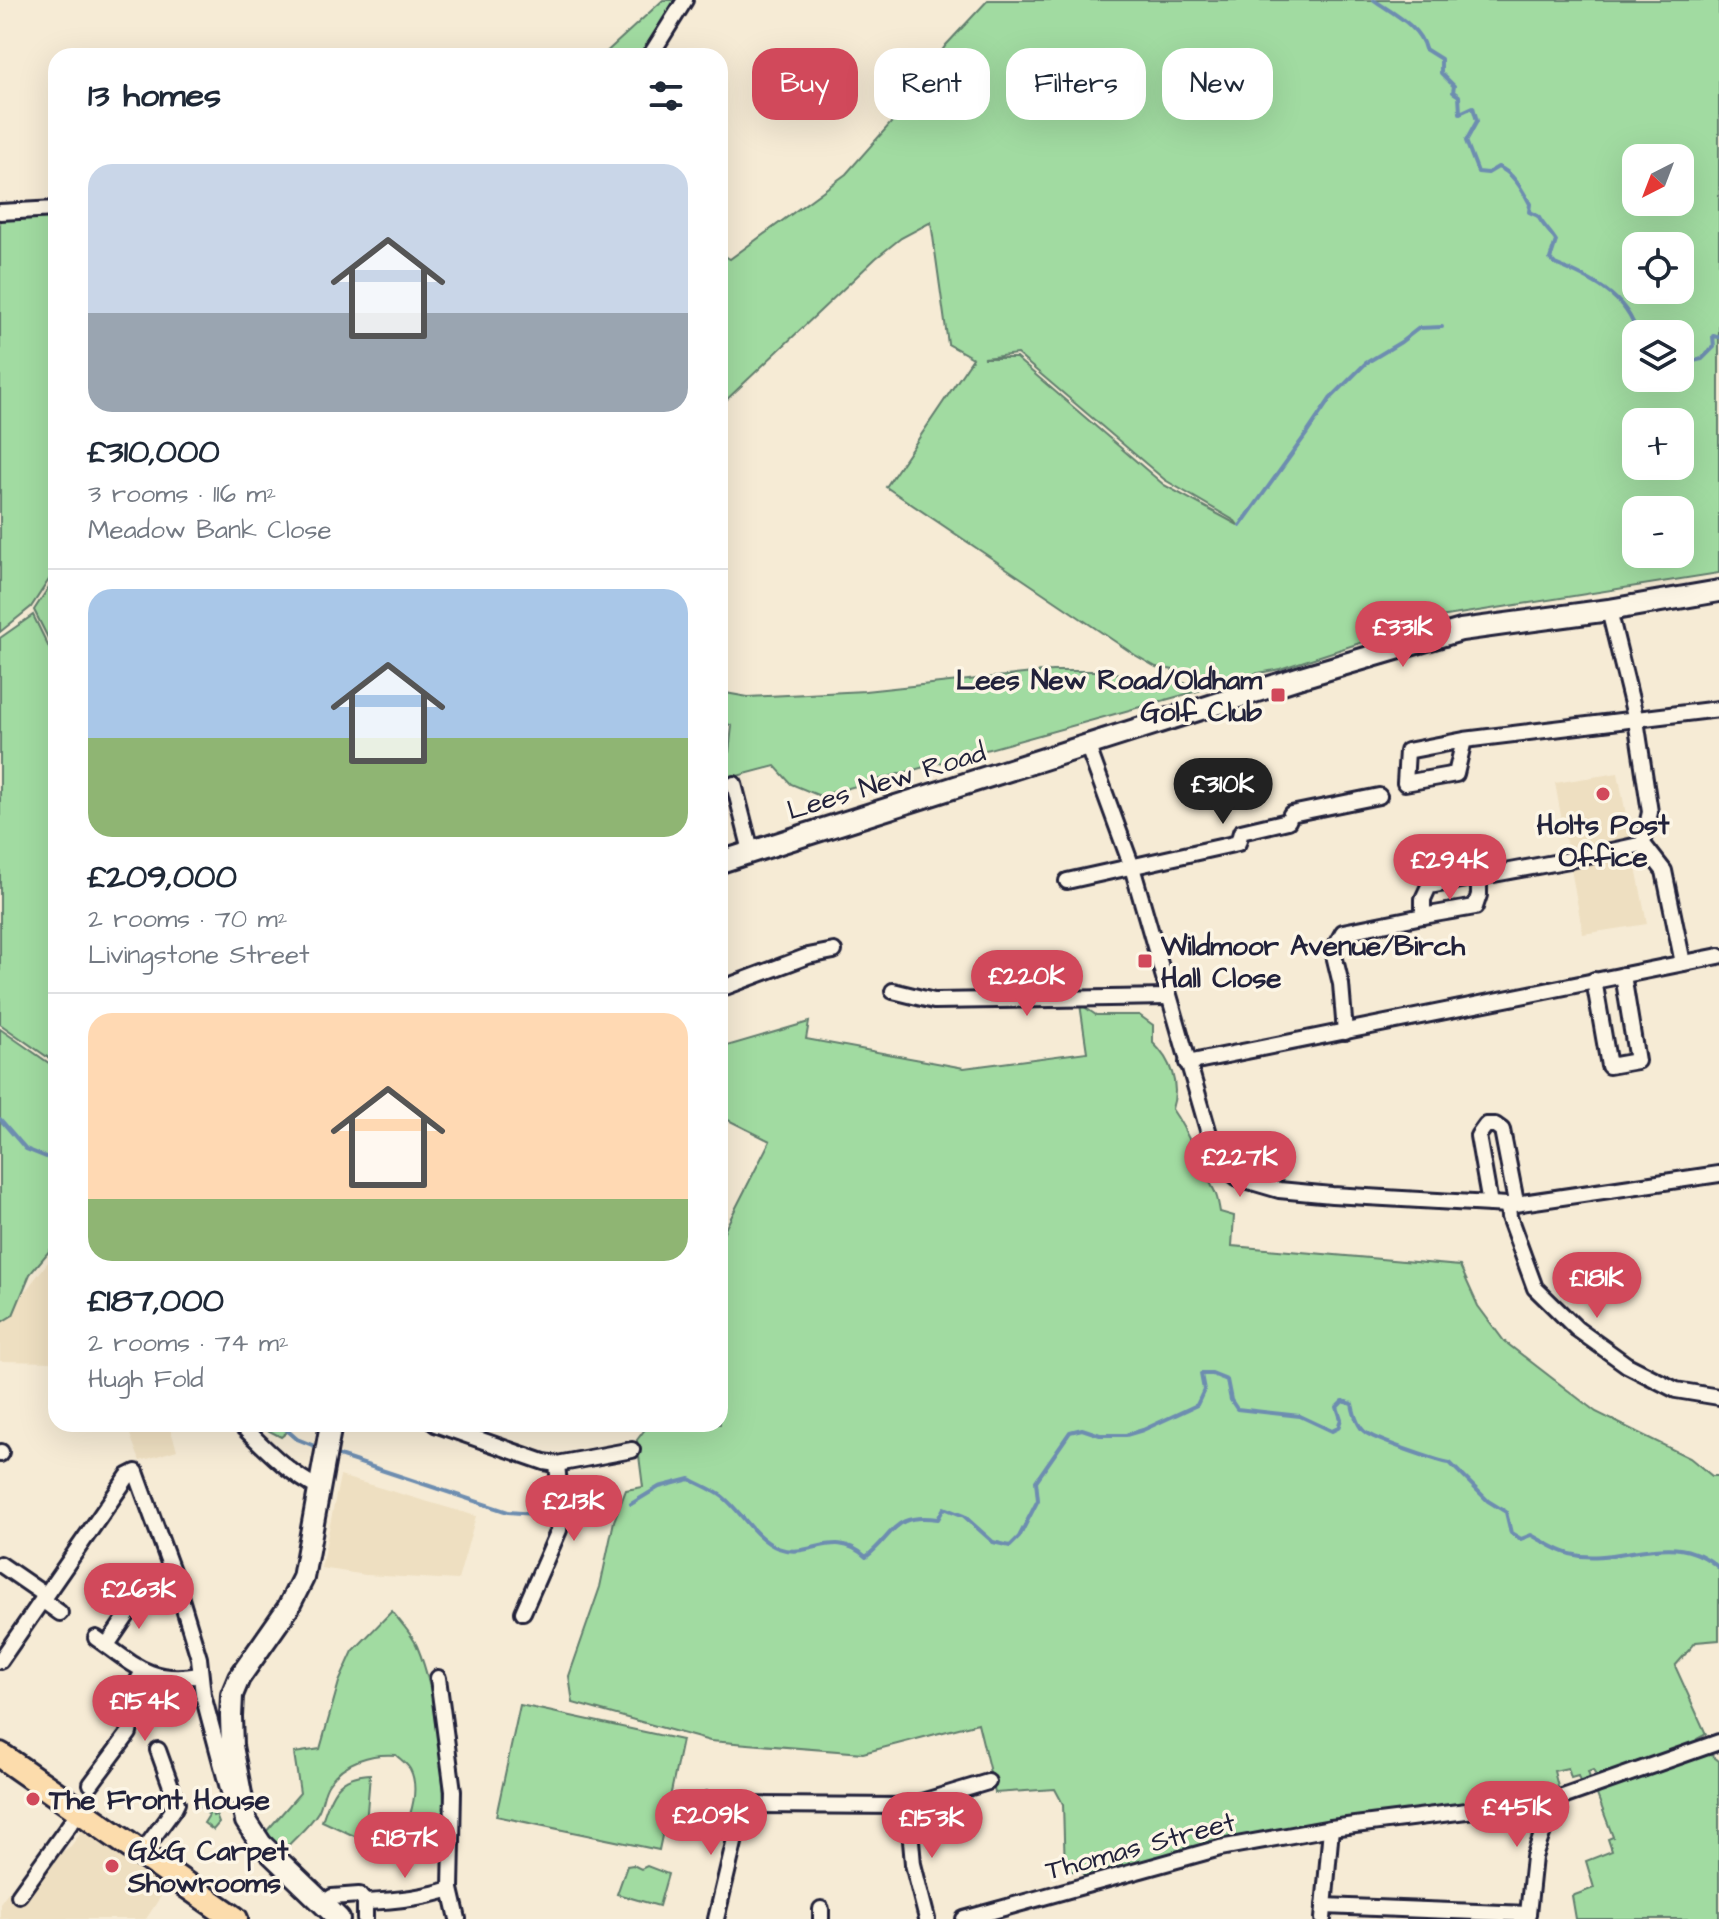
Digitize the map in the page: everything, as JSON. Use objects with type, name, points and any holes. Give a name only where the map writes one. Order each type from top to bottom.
[{"type":"main road","points":[[0,1755],[235,1919]]},
{"type":"street","points":[[655,48],[685,0]]},
{"type":"street","points":[[0,212],[48,209]]},
{"type":"street","name":"Lees New Road","points":[[728,859],[1340,665],[1461,630],[1719,591]]},
{"type":"street","points":[[1609,610],[1636,720],[1650,812],[1643,844]]},
{"type":"street","points":[[1464,740],[1719,709]]},
{"type":"street","points":[[1088,747],[1132,867],[1187,1063],[1216,1153],[1238,1178],[1279,1190],[1305,1193],[1512,1204],[1719,1174]]},
{"type":"street","points":[[734,784],[751,851]]},
{"type":"street","points":[[1067,881],[1238,843],[1241,832],[1288,821],[1291,814],[1379,796]]},
{"type":"street","points":[[1423,916],[1423,899],[1429,886],[1643,844]]},
{"type":"street","points":[[1643,844],[1664,871],[1683,963]]},
{"type":"street","points":[[1345,1032],[1341,984],[1334,955],[1343,932],[1475,907],[1479,878]]},
{"type":"street","points":[[728,986],[808,956],[834,951]]},
{"type":"street","points":[[1187,1063],[1719,956]]},
{"type":"street","points":[[1594,980],[1609,1066],[1637,1061],[1623,975]]},
{"type":"street","points":[[893,991],[934,1001],[1168,997]]},
{"type":"street","points":[[1490,1204],[1478,1136],[1486,1125],[1495,1125],[1502,1130],[1512,1204],[1509,1217],[1535,1288],[1577,1329],[1627,1365],[1676,1390],[1719,1397]]},
{"type":"street","points":[[248,1432],[302,1480],[321,1481]]},
{"type":"street","points":[[330,1432],[303,1578],[288,1608],[239,1678],[232,1695],[232,1746],[239,1793],[246,1821],[253,1833],[339,1919]]},
{"type":"street","points":[[458,1432],[557,1464],[632,1450]]},
{"type":"street","points":[[523,1612],[559,1530],[561,1506],[557,1464]]},
{"type":"street","points":[[1,1658],[128,1476],[136,1472],[175,1579],[199,1658],[200,1675],[229,1792],[239,1793]]},
{"type":"street","points":[[0,1564],[60,1613]]},
{"type":"street","points":[[141,1595],[101,1641],[143,1671],[158,1677],[200,1675]]},
{"type":"street","points":[[91,1784],[129,1733],[133,1713],[131,1693],[143,1671]]},
{"type":"street","points":[[438,1678],[453,1791],[451,1889],[458,1919]]},
{"type":"street","name":"Thomas Street","points":[[964,1919],[1220,1848],[1331,1828],[1554,1800],[1719,1742]]},
{"type":"street","points":[[141,1854],[177,1803],[158,1750]]},
{"type":"street","points":[[708,1800],[743,1805],[908,1806],[988,1782]]},
{"type":"street","points":[[1331,1828],[1324,1912],[1528,1914],[1534,1857],[1554,1800]]},
{"type":"street","points":[[716,1919],[743,1805]]},
{"type":"street","points":[[908,1806],[913,1864],[927,1919]]},
{"type":"street","points":[[19,1895],[80,1810]]},
{"type":"street","points":[[365,1902],[429,1896],[451,1889]]},
{"type":"street","points":[[324,1903],[332,1897],[359,1895],[365,1902],[365,1919]]},
{"type":"shaded area","points":[[1618,773],[1647,924],[1583,934],[1555,783]]},
{"type":"shaded area","points":[[48,1262],[48,1362],[0,1361],[0,1310],[16,1303]]},
{"type":"shaded area","points":[[129,1432],[171,1432],[177,1450],[140,1461]]},
{"type":"shaded area","points":[[340,1476],[476,1516],[458,1580],[366,1575],[321,1568]]},
{"type":"shaded area","points":[[83,1829],[167,1887],[146,1919],[0,1919],[0,1903],[8,1892],[24,1902],[57,1855],[71,1846]]},
{"type":"green space","points":[[663,0],[676,0],[644,48],[611,48]]},
{"type":"green space","points":[[988,0],[1719,0],[1719,573],[1440,617],[1280,669],[1228,679],[1156,667],[886,487],[973,358],[948,344],[931,222],[901,238],[876,258],[728,398],[728,258],[846,174],[893,120],[990,120],[990,48],[944,48]],"holes":[[[1017,354],[1165,480],[1238,525],[1164,485],[1016,358],[984,358]]]},
{"type":"green space","points":[[48,215],[48,581],[31,607],[0,632],[0,219]]},
{"type":"green space","points":[[48,588],[48,638],[34,610]]},
{"type":"green space","points":[[33,615],[48,646],[48,1057],[0,1024],[0,638]]},
{"type":"green space","points":[[1052,671],[1100,671],[1212,687],[820,796],[791,784],[775,766],[728,778],[732,726],[728,724],[728,693],[748,697],[865,691]]},
{"type":"green space","points":[[1080,1004],[1096,1015],[1139,1015],[1153,1025],[1153,1043],[1165,1057],[1172,1073],[1175,1091],[1172,1109],[1214,1190],[1220,1212],[1234,1216],[1232,1246],[1460,1266],[1478,1306],[1504,1341],[1596,1412],[1690,1458],[1712,1476],[1719,1476],[1719,1640],[1696,1642],[1675,1666],[1706,1734],[1697,1739],[1693,1749],[1598,1780],[1593,1770],[1588,1772],[1591,1781],[1581,1785],[1578,1776],[1571,1778],[1568,1768],[1554,1771],[1559,1791],[1321,1825],[1086,1880],[1081,1870],[1065,1872],[1063,1804],[1055,1789],[995,1793],[978,1723],[863,1753],[710,1741],[573,1703],[569,1676],[600,1587],[614,1521],[626,1490],[643,1487],[637,1440],[643,1432],[728,1432],[728,1223],[770,1141],[728,1120],[728,1046],[809,1022],[806,1039],[964,1068],[1087,1052]]},
{"type":"green space","points":[[0,1029],[48,1062],[48,1253],[30,1274],[13,1315],[0,1323]]},
{"type":"green space","points":[[392,1611],[415,1642],[431,1691],[439,1740],[446,1837],[404,1832],[413,1801],[413,1776],[409,1767],[396,1755],[378,1755],[350,1764],[335,1775],[327,1786],[315,1817],[284,1850],[265,1833],[300,1793],[294,1753],[320,1749],[339,1682],[353,1651]]},
{"type":"green space","points":[[520,1705],[682,1740],[659,1850],[496,1816]]},
{"type":"green space","points":[[1710,1754],[1719,1761],[1719,1919],[1576,1919],[1572,1896],[1594,1888],[1586,1861],[1612,1851],[1608,1839],[1613,1837],[1596,1792]]},
{"type":"green space","points":[[370,1774],[366,1824],[394,1826],[378,1847],[322,1821],[337,1787],[350,1778]]},
{"type":"green space","points":[[208,1800],[219,1823],[213,1830],[204,1823],[209,1815],[195,1802]]},
{"type":"green space","points":[[627,1866],[641,1869],[647,1866],[668,1874],[659,1906],[617,1894]]},
{"type":"waterway","points":[[1374,0],[1411,27],[1425,49],[1441,59],[1441,73],[1459,96],[1460,113],[1473,107],[1477,121],[1466,141],[1478,172],[1488,173],[1498,167],[1513,177],[1530,204],[1529,212],[1538,216],[1556,241],[1550,259],[1616,298],[1632,320]]},
{"type":"waterway","points":[[1240,526],[1330,399],[1366,363],[1419,328],[1442,327]]},
{"type":"waterway","points":[[1694,361],[1702,359],[1714,347],[1713,336],[1719,337]]},
{"type":"waterway","points":[[0,1119],[26,1149],[48,1158]]},
{"type":"waterway","points":[[631,1504],[659,1487],[690,1479],[723,1497],[770,1544],[790,1551],[833,1544],[854,1548],[866,1557],[903,1522],[938,1519],[944,1508],[964,1516],[993,1542],[1010,1546],[1019,1537],[1038,1500],[1036,1481],[1070,1432],[1082,1429],[1100,1435],[1126,1435],[1143,1430],[1197,1405],[1204,1390],[1201,1374],[1212,1374],[1227,1380],[1231,1400],[1237,1409],[1300,1416],[1332,1431],[1338,1428],[1341,1419],[1337,1407],[1343,1401],[1352,1404],[1358,1423],[1365,1432],[1407,1450],[1450,1463],[1488,1501],[1506,1512],[1511,1533],[1521,1539],[1531,1535],[1565,1553],[1589,1557],[1665,1548],[1683,1550],[1701,1556],[1719,1568]]},
{"type":"waterway","points":[[289,1432],[297,1439],[322,1449]]},
{"type":"waterway","points":[[333,1454],[508,1512],[548,1515]]},
{"type":"place","name":"Lees New Road/Oldham Golf Club","points":[[1278,695]]},
{"type":"place","name":"Holts Post Office","points":[[1603,794]]},
{"type":"place","name":"Wildmoor Avenue/Birch Hall Close","points":[[1145,961]]},
{"type":"place","name":"The Front House","points":[[33,1799]]},
{"type":"place","name":"G&G Carpet Showrooms","points":[[112,1866]]}]
